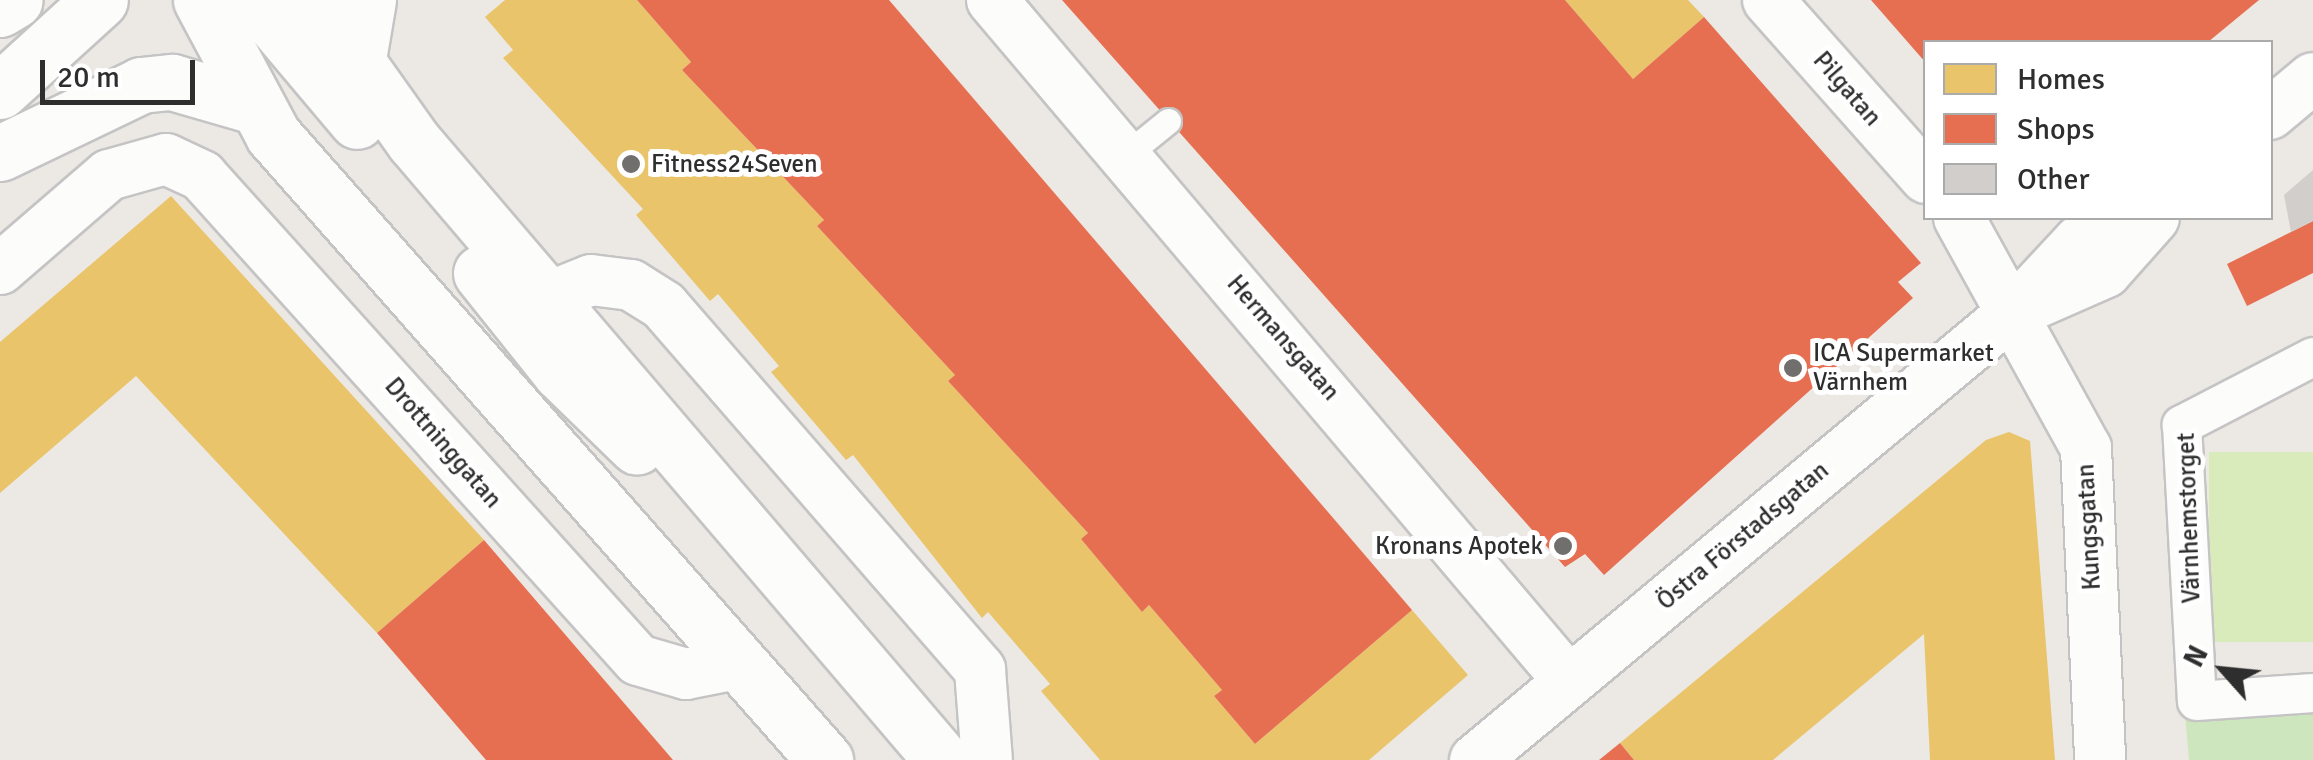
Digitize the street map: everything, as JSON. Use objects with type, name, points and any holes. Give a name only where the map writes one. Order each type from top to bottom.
[{"type":"main road","points":[[0,10],[15,0]]},
{"type":"main road","points":[[0,92],[100,0]]},
{"type":"main road","points":[[201,0],[251,105],[556,466],[742,664],[825,760]]},
{"type":"main road","points":[[251,105],[252,0]]},
{"type":"main road","points":[[252,0],[560,372],[768,551]]},
{"type":"main road","points":[[313,0],[356,66],[942,760]]},
{"type":"main road","points":[[356,66],[368,0]]},
{"type":"main road","points":[[0,153],[141,85],[172,82],[251,105]]},
{"type":"street","name":"Hermansgatan","points":[[992,0],[1570,681]]},
{"type":"street","name":"Pilgatan","points":[[1768,0],[1923,175]]},
{"type":"street","points":[[2273,111],[2313,78]]},
{"type":"street","name":"Drottninggatan","points":[[0,269],[110,175],[166,159],[202,176],[638,660],[686,674],[742,664]]},
{"type":"street","points":[[1959,220],[2012,313]]},
{"type":"street","name":"Östra Förstadsgatan","points":[[1475,760],[2012,313],[2079,241],[2127,220]]},
{"type":"street","name":"Östra Förstadsgatan","points":[[2012,313],[2106,272],[2152,220]]},
{"type":"street","points":[[549,297],[591,280],[631,285],[664,306],[980,670],[988,760]]},
{"type":"street","name":"Kungsgatan","points":[[2012,313],[2086,448],[2100,760]]},
{"type":"street","name":"Värnhemstorget","points":[[2313,357],[2182,425],[2197,701],[2313,693]]},
{"type":"lane","points":[[1126,156],[1168,122]]},
{"type":"green space","points":[[2209,452],[2313,452],[2313,642],[2209,642]]},
{"type":"green space","points":[[2313,693],[2313,760],[2189,760],[2184,702]]},
{"type":"building: Homes","points":[[505,0],[637,0],[691,62],[682,70],[824,220],[817,226],[955,375],[948,381],[1088,533],[1081,539],[1142,612],[1149,605],[1222,690],[1214,696],[1255,744],[1412,610],[1468,675],[1369,760],[1100,760],[1041,691],[1050,684],[988,612],[982,618],[853,455],[846,460],[771,372],[779,366],[718,294],[710,301],[636,215],[643,209],[503,58],[513,50],[485,17]]},
{"type":"building: Homes","points":[[1565,0],[1688,0],[1704,17],[1633,79]]},
{"type":"building: Homes","points":[[171,196],[484,540],[377,633],[136,376],[0,493],[0,342]]},
{"type":"building: Homes","points":[[2009,432],[2030,441],[2055,760],[1930,760],[1924,634],[1773,760],[1634,760],[1620,743],[1986,440]]},
{"type":"building: Shops","points":[[637,0],[889,0],[1412,610],[1255,744],[1214,696],[1222,690],[1149,605],[1142,612],[1081,539],[1088,533],[948,381],[955,375],[817,226],[824,220],[682,70],[691,62]]},
{"type":"building: Shops","points":[[1062,0],[1565,0],[1633,79],[1704,17],[1921,263],[1898,282],[1913,298],[1604,575],[1585,554],[1565,567]]},
{"type":"building: Shops","points":[[1871,0],[2259,0],[2210,40],[1923,40],[1923,60]]},
{"type":"building: Shops","points":[[2313,221],[2313,273],[2247,306],[2227,264]]},
{"type":"building: Shops","points":[[484,540],[673,760],[486,760],[377,633]]},
{"type":"building: Shops","points":[[1620,743],[1634,760],[1599,760]]},
{"type":"building: Other","points":[[2313,170],[2313,221],[2291,232],[2284,195]]},
{"type":"place","name":"Fitness24Seven","points":[[631,164]]},
{"type":"place","name":"ICA Supermarket Värnhem","points":[[1793,368]]},
{"type":"place","name":"Kronans Apotek","points":[[1563,546]]}]
